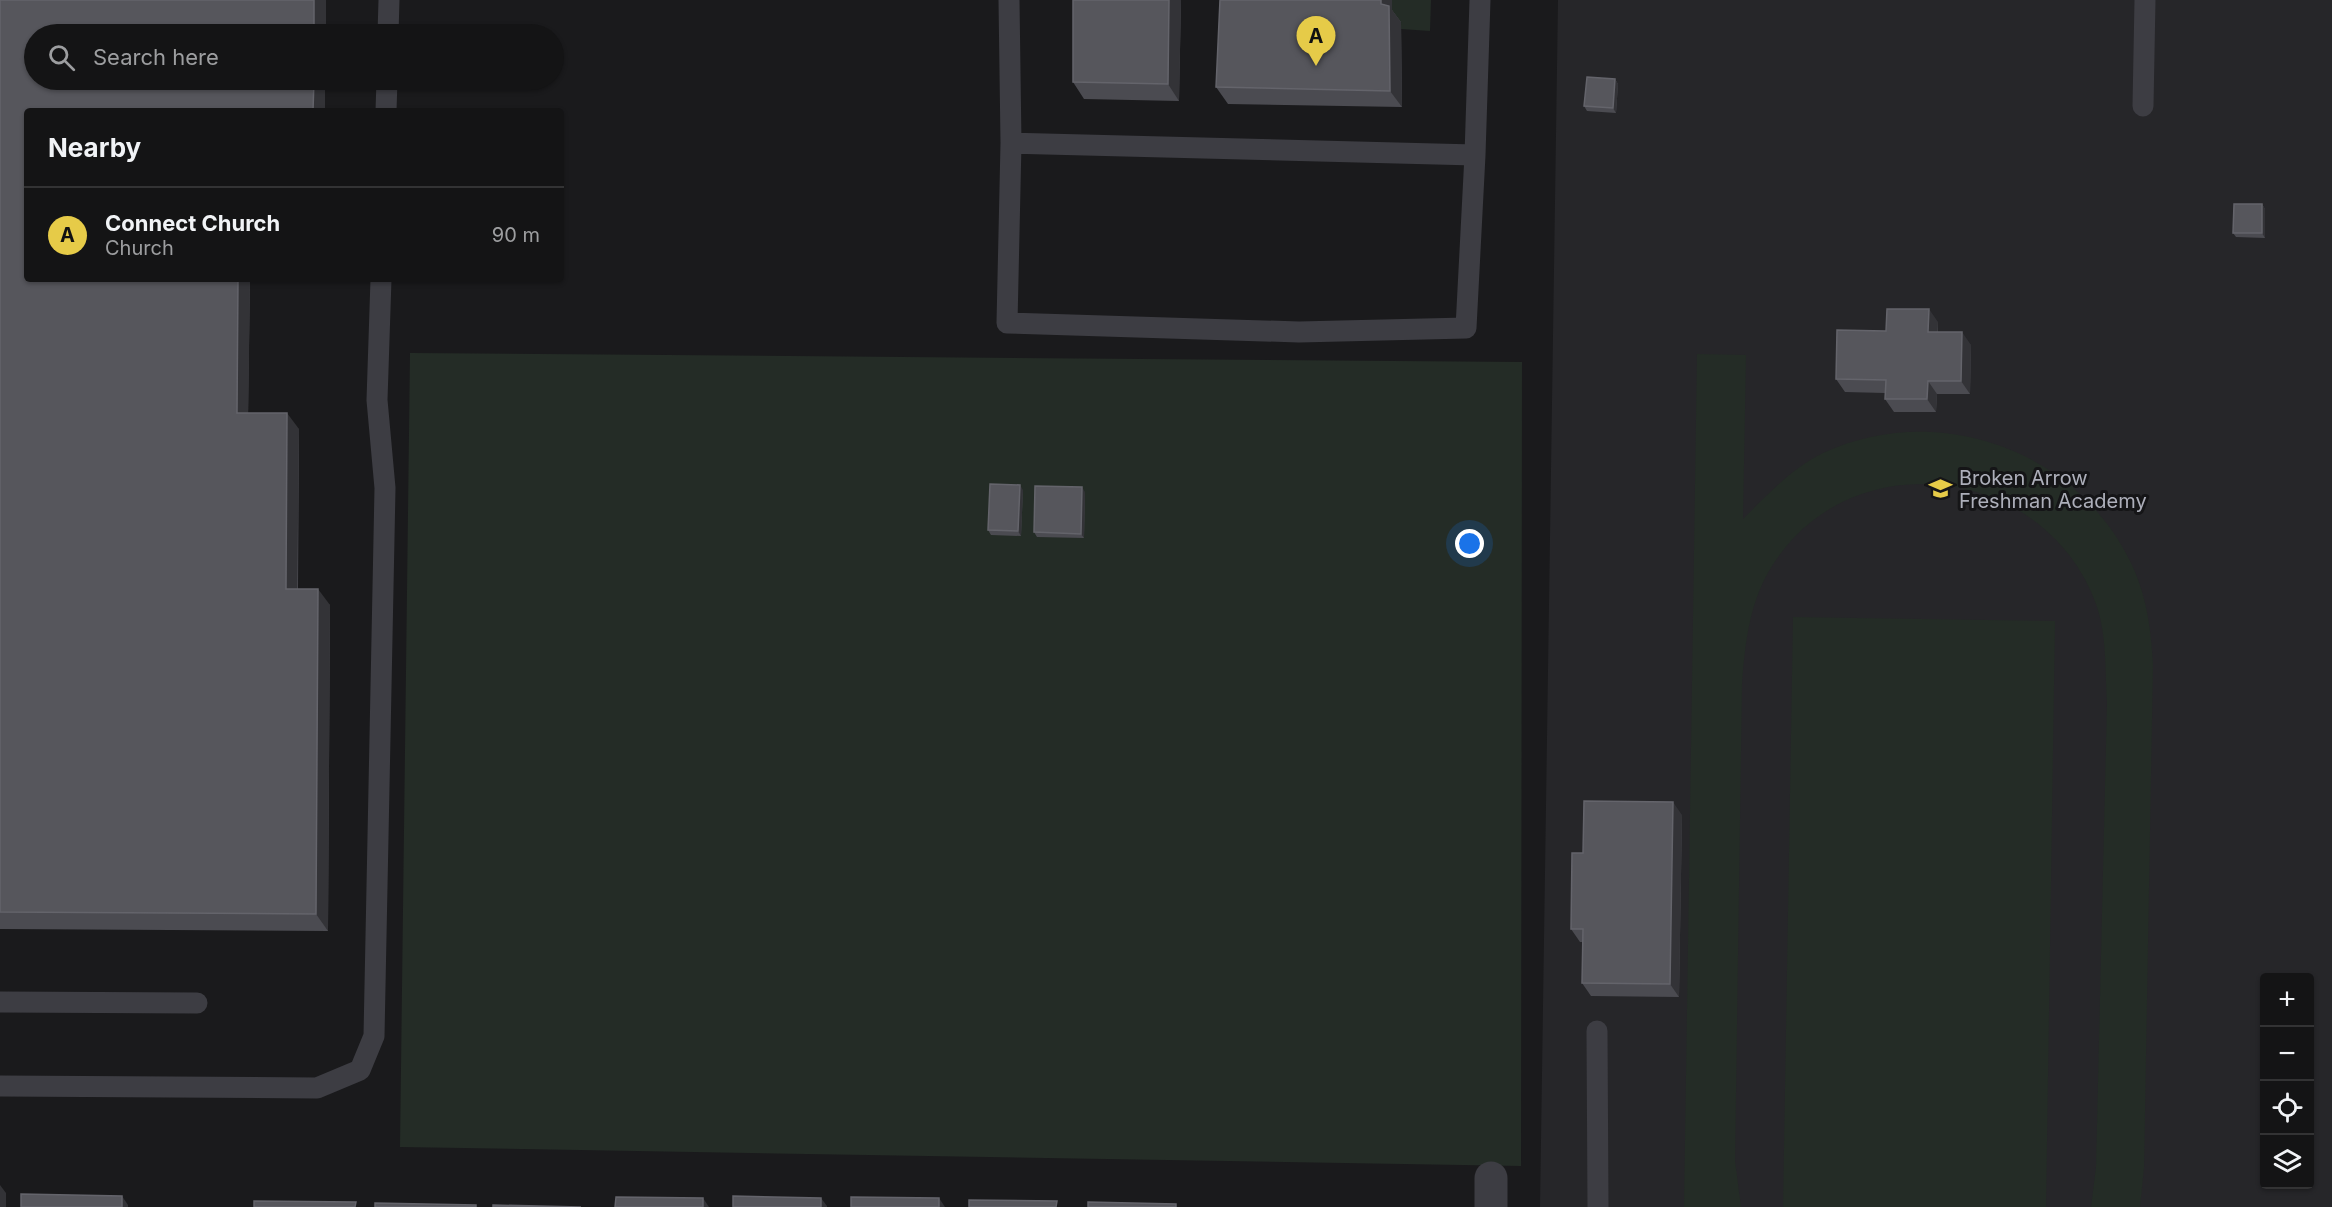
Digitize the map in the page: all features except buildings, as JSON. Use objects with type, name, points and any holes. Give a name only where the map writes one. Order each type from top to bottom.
[{"type":"lane","points":[[388,24],[389,0]]},
{"type":"lane","points":[[1009,0],[1011,143],[1007,323],[1299,332],[1466,328],[1476,155],[1480,0]]},
{"type":"lane","points":[[2143,106],[2145,0]]},
{"type":"lane","points":[[386,108],[387,90]]},
{"type":"lane","points":[[1011,143],[1476,155]]},
{"type":"lane","points":[[0,1086],[316,1088],[360,1070],[374,1036],[385,488],[377,400],[381,282]]},
{"type":"lane","points":[[0,1002],[197,1003]]},
{"type":"lane","points":[[1597,1031],[1598,1207]]},
{"type":"shaded area","points":[[1392,0],[1431,0],[1430,31],[1401,29],[1392,20]]},
{"type":"shaded area","name":"Broken Arrow Freshman Academy","points":[[1558,0],[2332,0],[2332,1207],[1540,1207]]},
{"type":"shaded area","points":[[410,353],[1522,362],[1521,1166],[400,1147]]},
{"type":"shaded area","points":[[1697,354],[1746,355],[1743,519],[1790,474],[1823,453],[1866,438],[1911,432],[1955,434],[1997,445],[2037,463],[2073,488],[2104,520],[2129,559],[2140,584],[2147,610],[2153,664],[2144,1168],[2140,1207],[2091,1207],[2096,1167],[2107,702],[2105,653],[2100,616],[2096,604],[2070,557],[2034,521],[1990,497],[1942,485],[1893,486],[1845,501],[1803,529],[1769,571],[1762,584],[1752,612],[1742,684],[1735,1161],[1741,1207],[1684,1207]]},
{"type":"shaded area","points":[[1793,617],[2055,621],[2046,1207],[1783,1207]]},
{"type":"place","name":"Connect Church","points":[[1316,66]]},
{"type":"place","name":"Broken Arrow Freshman Academy","points":[[1941,489]]}]
